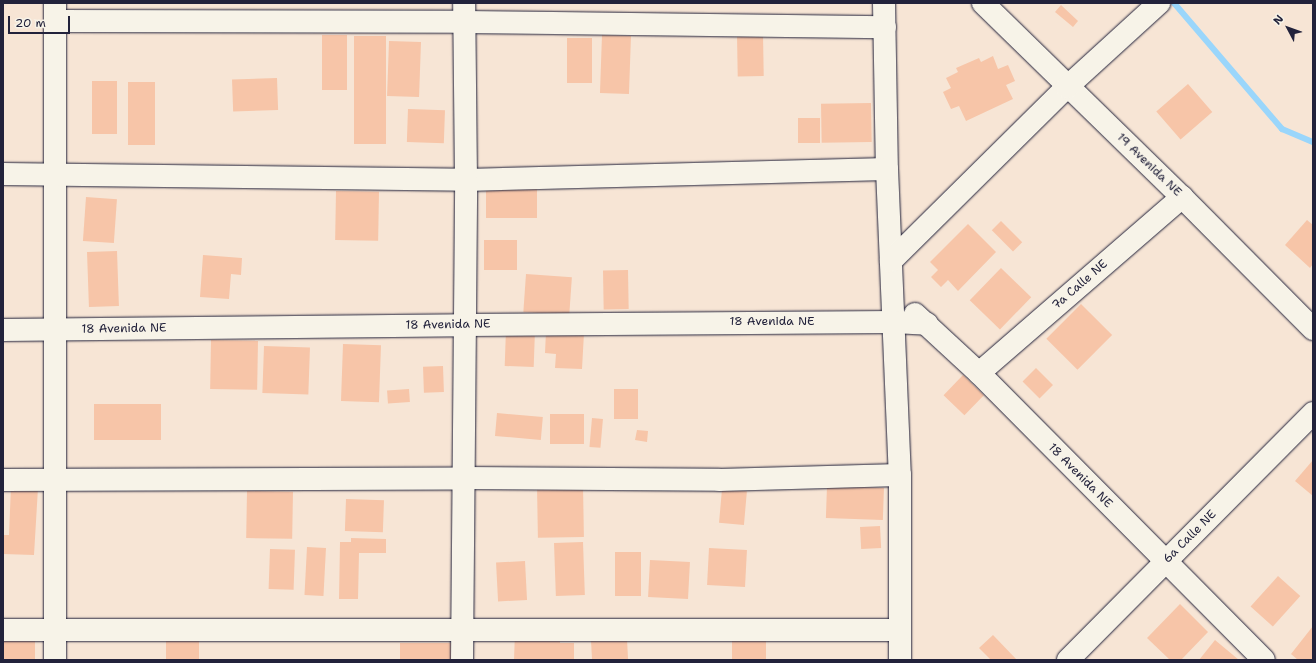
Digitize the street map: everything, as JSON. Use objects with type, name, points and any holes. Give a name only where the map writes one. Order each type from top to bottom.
[{"type":"street","points":[[884,3],[888,169],[900,474],[900,660]]},
{"type":"street","name":"19 Avenida NE","points":[[983,3],[1067,87],[1182,197],[1313,330]]},
{"type":"street","points":[[892,261],[1067,87],[1159,3]]},
{"type":"street","points":[[55,660],[55,12],[464,13],[885,27]]},
{"type":"street","points":[[462,660],[466,180],[464,13]]},
{"type":"street","points":[[3,174],[466,180],[888,169]]},
{"type":"street","name":"7a Calle NE","points":[[979,373],[1182,197]]},
{"type":"street","name":"18 Avenida NE","points":[[893,296],[927,324],[979,373],[1264,660]]},
{"type":"street","name":"18 Avenida NE","points":[[3,330],[894,322],[927,324]]},
{"type":"street","name":"6a Calle NE","points":[[1068,660],[1313,413]]},
{"type":"street","points":[[3,480],[464,478],[719,480],[900,474]]},
{"type":"street","points":[[3,630],[900,630]]},
{"type":"building","points":[[1061,5],[1078,21],[1073,27],[1055,12]]},
{"type":"building","points":[[737,34],[763,34],[764,76],[738,76]]},
{"type":"building","points":[[322,35],[347,35],[347,90],[322,90]]},
{"type":"building","points":[[602,35],[631,36],[629,94],[600,93]]},
{"type":"building","points":[[354,36],[386,36],[386,144],[354,144]]},
{"type":"building","points":[[567,38],[592,38],[592,83],[567,83]]},
{"type":"building","points":[[389,41],[421,42],[419,97],[387,96]]},
{"type":"building","points":[[993,56],[998,69],[1008,65],[1015,81],[1006,85],[1013,99],[966,121],[959,106],[951,109],[943,92],[951,88],[946,78],[958,72],[956,68],[979,58],[981,62]]},
{"type":"building","points":[[277,78],[278,110],[233,112],[232,80]]},
{"type":"building","points":[[92,81],[117,81],[117,134],[92,134]]},
{"type":"building","points":[[128,82],[155,82],[155,145],[128,145]]},
{"type":"building","points":[[1188,84],[1212,112],[1181,139],[1156,112]]},
{"type":"building","points":[[871,103],[872,142],[822,143],[821,104]]},
{"type":"building","points":[[408,109],[445,110],[444,143],[407,142]]},
{"type":"building","points":[[798,118],[820,118],[820,143],[798,143]]},
{"type":"building","points":[[486,188],[537,188],[537,218],[486,218]]},
{"type":"building","points":[[336,191],[379,192],[378,241],[335,240]]},
{"type":"building","points":[[86,197],[117,199],[114,243],[83,241]]},
{"type":"building","points":[[1307,220],[1313,225],[1313,264],[1310,268],[1285,245]]},
{"type":"building","points":[[1001,221],[1022,242],[1013,251],[992,230]]},
{"type":"building","points":[[968,224],[996,252],[958,291],[948,280],[941,287],[931,277],[938,270],[930,262]]},
{"type":"building","points":[[484,240],[517,240],[517,270],[484,270]]},
{"type":"building","points":[[117,251],[119,306],[89,307],[87,252]]},
{"type":"building","points":[[203,255],[242,258],[241,275],[231,274],[229,299],[200,297]]},
{"type":"building","points":[[1001,268],[1031,297],[1000,330],[970,300]]},
{"type":"building","points":[[603,270],[628,270],[629,309],[604,309]]},
{"type":"building","points":[[526,274],[572,277],[569,315],[523,312]]},
{"type":"building","points":[[1081,304],[1112,335],[1077,370],[1046,339]]},
{"type":"building","points":[[506,329],[535,330],[534,367],[505,366]]},
{"type":"building","points":[[546,331],[584,333],[582,369],[555,368],[556,354],[545,353]]},
{"type":"building","points":[[211,340],[258,341],[257,390],[210,389]]},
{"type":"building","points":[[343,344],[381,345],[379,402],[341,401]]},
{"type":"building","points":[[264,346],[310,348],[308,395],[262,393]]},
{"type":"building","points":[[443,366],[444,392],[424,393],[423,367]]},
{"type":"building","points":[[1036,368],[1053,385],[1040,398],[1023,381]]},
{"type":"building","points":[[963,375],[984,395],[964,415],[944,395]]},
{"type":"building","points":[[409,389],[410,402],[388,404],[387,391]]},
{"type":"building","points":[[614,389],[638,389],[638,419],[614,419]]},
{"type":"building","points":[[94,404],[161,404],[161,440],[94,440]]},
{"type":"building","points":[[497,413],[543,417],[541,440],[495,436]]},
{"type":"building","points":[[550,414],[584,414],[584,444],[550,444]]},
{"type":"building","points":[[592,418],[603,419],[600,448],[589,447]]},
{"type":"building","points":[[637,430],[648,431],[647,442],[635,440]]},
{"type":"building","points":[[1313,460],[1313,496],[1295,481]]},
{"type":"building","points":[[583,485],[584,537],[538,538],[537,486]]},
{"type":"building","points":[[11,486],[38,488],[34,555],[3,554],[3,535],[9,535]]},
{"type":"building","points":[[827,486],[884,488],[883,520],[826,518]]},
{"type":"building","points":[[722,489],[747,491],[744,525],[719,523]]},
{"type":"building","points":[[247,491],[293,492],[292,539],[246,538]]},
{"type":"building","points":[[346,499],[384,500],[383,532],[345,531]]},
{"type":"building","points":[[880,526],[881,548],[861,549],[860,527]]},
{"type":"building","points":[[351,538],[386,539],[386,553],[359,553],[358,599],[339,599],[340,542],[351,542]]},
{"type":"building","points":[[583,542],[585,595],[556,596],[554,543]]},
{"type":"building","points":[[307,547],[326,548],[323,596],[304,595]]},
{"type":"building","points":[[709,548],[747,550],[745,587],[707,585]]},
{"type":"building","points":[[270,549],[295,550],[294,590],[269,589]]},
{"type":"building","points":[[615,552],[641,552],[641,596],[615,596]]},
{"type":"building","points":[[650,560],[690,562],[688,599],[648,597]]},
{"type":"building","points":[[525,561],[527,600],[498,601],[496,563]]},
{"type":"building","points":[[1278,576],[1300,596],[1273,627],[1251,606]]},
{"type":"building","points":[[1180,604],[1208,632],[1181,660],[1170,660],[1147,638]]},
{"type":"building","points":[[1313,626],[1313,659],[1298,660],[1291,654]]},
{"type":"building","points":[[515,632],[560,633],[560,643],[574,643],[574,660],[514,660]]},
{"type":"building","points":[[993,635],[1017,660],[991,660],[979,648]]},
{"type":"building","points":[[3,638],[35,638],[35,660],[3,660]]},
{"type":"building","points":[[166,638],[199,638],[199,660],[166,660]]},
{"type":"building","points":[[732,638],[766,638],[766,660],[732,660]]},
{"type":"building","points":[[627,639],[628,660],[592,660],[591,641]]},
{"type":"building","points":[[1215,640],[1239,660],[1199,660]]},
{"type":"building","points":[[400,643],[452,643],[452,660],[400,660]]},
{"type":"waterway","points":[[1174,3],[1282,129],[1313,142]]}]
